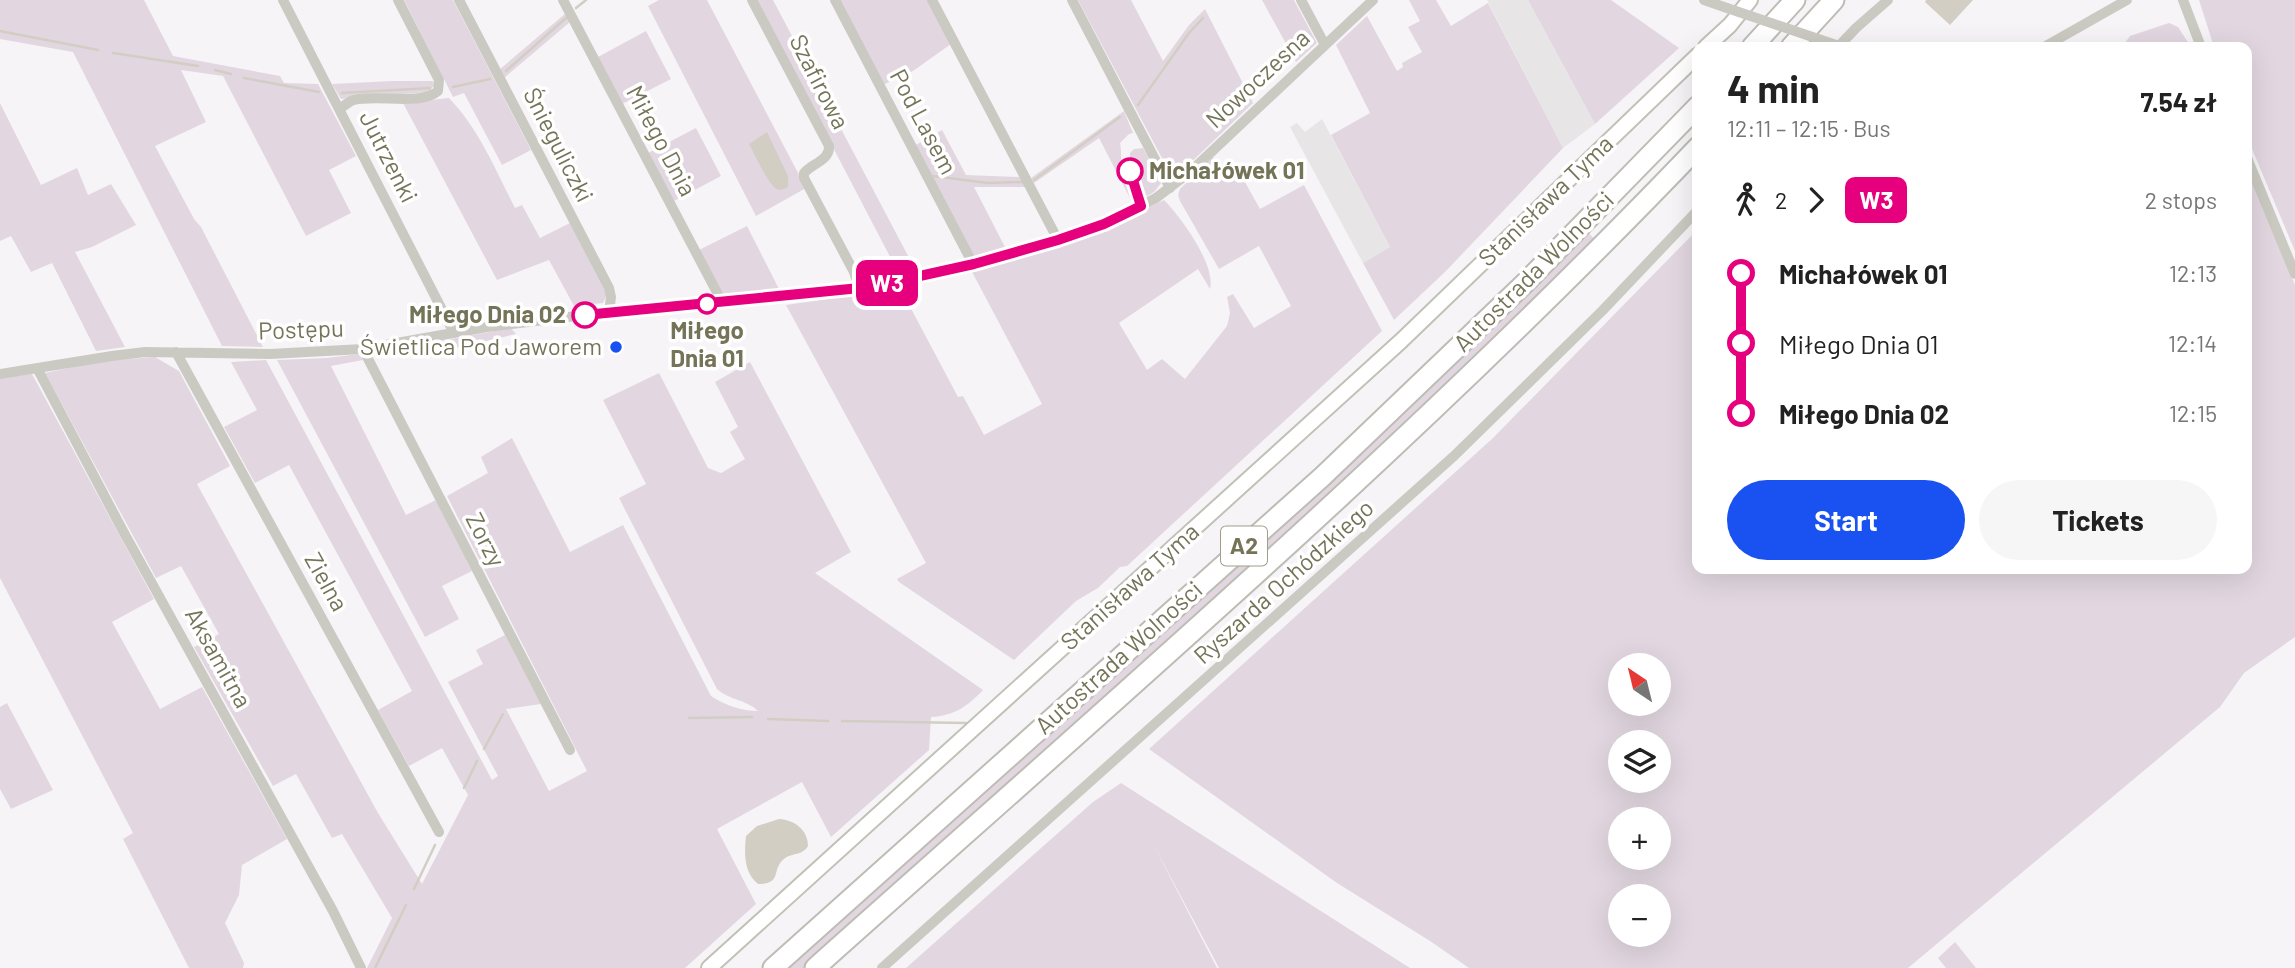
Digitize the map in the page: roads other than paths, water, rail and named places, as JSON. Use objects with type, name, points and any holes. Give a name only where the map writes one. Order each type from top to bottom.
[{"type":"highway","points":[[1757,42],[1796,0]]},
{"type":"highway","points":[[1796,42],[1834,0]]},
{"type":"highway","name":"Autostrada Wolności","points":[[773,968],[1341,459],[1527,281],[1692,112]]},
{"type":"highway","name":"Autostrada Wolności","points":[[815,968],[1388,454],[1556,293],[1692,153]]},
{"type":"street","name":"Jutrzenki","points":[[283,0],[454,333]]},
{"type":"street","points":[[340,109],[354,100],[420,97],[439,91],[439,80],[398,0]]},
{"type":"street","name":"Śnieguliczki","points":[[459,0],[608,288],[611,297],[609,312]]},
{"type":"street","name":"Miłego Dnia","points":[[563,0],[722,302]]},
{"type":"street","name":"Szafirowa","points":[[752,0],[829,146],[826,156],[809,168],[804,173],[804,178],[854,272],[860,289]]},
{"type":"street","name":"Pod Lasem","points":[[835,0],[974,264]]},
{"type":"street","points":[[932,0],[1058,240]]},
{"type":"street","points":[[1072,0],[1170,188]]},
{"type":"street","points":[[1301,0],[1325,45]]},
{"type":"street","name":"Nowoczesna","points":[[1170,188],[1373,0]]},
{"type":"street","points":[[1704,0],[1826,42]]},
{"type":"street","points":[[1711,42],[1730,25],[1750,0]]},
{"type":"street","points":[[1844,42],[1888,0]]},
{"type":"street","points":[[2053,42],[2127,0]]},
{"type":"street","points":[[2183,0],[2199,42]]},
{"type":"street","name":"Stanisława Tyma","points":[[709,968],[1401,341],[1692,61]]},
{"type":"street","points":[[2252,170],[2295,274]]},
{"type":"street","name":"Postępu","points":[[0,374],[112,356],[176,352],[270,354],[363,349],[454,333],[609,312],[860,289],[974,264],[1058,240],[1104,224],[1170,188]]},
{"type":"street","name":"Ryszarda Ochódzkiego","points":[[882,968],[1454,456],[1603,310],[1692,217]]},
{"type":"street","name":"Zorzy","points":[[363,349],[570,750]]},
{"type":"street","name":"Zielna","points":[[176,352],[439,832]]},
{"type":"street","name":"Aksamitna","points":[[37,368],[333,911],[361,968]]},
{"type":"waterway","points":[[576,8],[586,0]]},
{"type":"waterway","points":[[506,71],[566,18]]},
{"type":"waterway","points":[[1138,105],[1189,33],[1203,18]]},
{"type":"waterway","points":[[0,31],[98,50]]},
{"type":"waterway","points":[[113,53],[198,66]]},
{"type":"waterway","points":[[215,70],[231,74]]},
{"type":"waterway","points":[[244,78],[319,92]]},
{"type":"waterway","points":[[453,87],[490,79]]},
{"type":"waterway","points":[[342,93],[430,88]]},
{"type":"waterway","points":[[1034,180],[1120,117]]},
{"type":"waterway","points":[[933,176],[988,183],[1022,182]]},
{"type":"waterway","points":[[484,749],[503,714]]},
{"type":"waterway","points":[[689,718],[752,717]]},
{"type":"waterway","points":[[768,719],[828,721]]},
{"type":"waterway","points":[[842,721],[966,723]]},
{"type":"waterway","points":[[464,788],[477,761]]},
{"type":"waterway","points":[[414,889],[435,845]]},
{"type":"waterway","points":[[375,968],[406,905]]},
{"type":"place","name":"Michałówek 01","points":[[1130,171]]},
{"type":"place","name":"Miłego Dnia 01","points":[[707,304]]},
{"type":"place","name":"Miłego Dnia 02","points":[[585,315]]},
{"type":"place","name":"Świetlica Pod Jaworem","points":[[616,347]]}]
